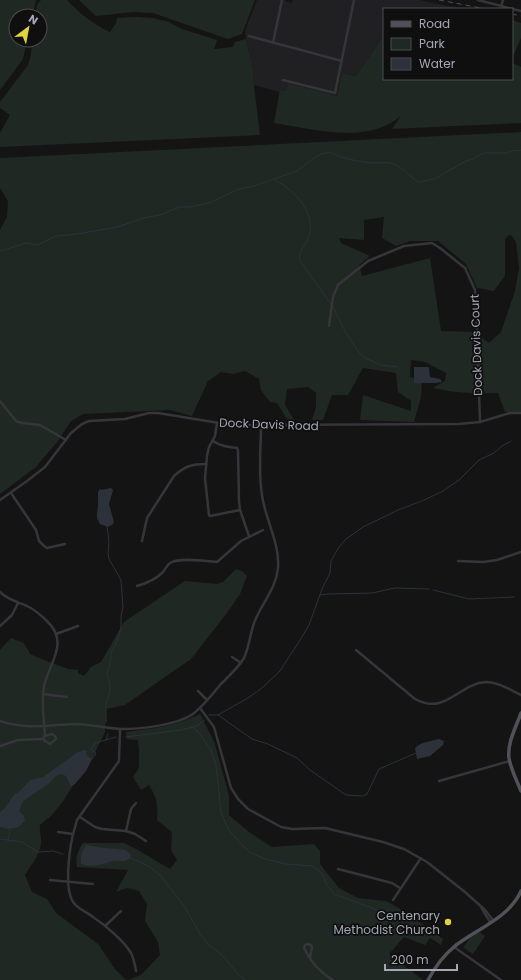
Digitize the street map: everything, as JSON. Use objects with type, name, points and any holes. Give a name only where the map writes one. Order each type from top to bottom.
[{"type":"main road","points":[[521,713],[510,742],[509,752],[510,762],[521,791]]},
{"type":"main road","points":[[428,980],[440,961],[454,947],[511,906],[521,891]]},
{"type":"street","points":[[273,42],[282,0]]},
{"type":"street","points":[[283,80],[335,93],[354,0]]},
{"type":"street","points":[[478,0],[511,8]]},
{"type":"street","points":[[501,6],[503,0]]},
{"type":"street","points":[[249,36],[342,61]]},
{"type":"street","name":"Dock Davis Court","points":[[329,326],[333,297],[338,285],[368,261],[404,246],[432,243],[440,248],[465,268],[475,290],[480,422]]},
{"type":"street","points":[[0,401],[16,420],[22,423],[40,425],[66,440]]},
{"type":"street","name":"Dock Davis Road","points":[[1,498],[11,493],[45,467],[74,430],[86,422],[125,419],[154,413],[176,415],[217,423],[261,426],[458,424],[480,422],[510,413],[521,413]]},
{"type":"street","points":[[217,423],[213,441],[209,447],[206,464],[206,497],[209,515],[240,510]]},
{"type":"street","points":[[0,722],[20,726],[76,724],[120,729],[139,728],[179,720],[193,714],[200,708],[241,663],[256,620],[274,586],[278,570],[277,552],[263,502],[260,481],[261,426]]},
{"type":"street","points":[[213,441],[224,446],[237,448],[240,510],[249,536]]},
{"type":"street","points":[[142,541],[147,518],[174,476],[180,470],[189,465],[206,464]]},
{"type":"street","points":[[11,493],[36,530],[39,541],[43,546],[47,548],[65,544]]},
{"type":"street","points":[[137,586],[155,579],[169,564],[174,561],[186,560],[217,562],[241,541],[263,530]]},
{"type":"street","points":[[458,561],[483,562],[497,560],[521,552]]},
{"type":"street","points":[[0,592],[7,598],[38,613],[49,623],[56,634],[58,644],[57,654],[44,686],[44,737],[18,740],[0,746]]},
{"type":"street","points":[[0,626],[10,618],[18,603]]},
{"type":"street","points":[[56,634],[78,626]]},
{"type":"street","points":[[356,650],[415,699],[422,703],[441,703],[479,683],[496,683],[521,695]]},
{"type":"street","points":[[232,657],[241,663]]},
{"type":"street","points":[[198,691],[206,700]]},
{"type":"street","points":[[43,694],[67,697]]},
{"type":"street","points":[[200,708],[214,727],[231,788],[238,799],[248,809],[281,827],[292,829],[325,828],[383,842],[404,849],[421,858],[465,892],[481,907],[492,921]]},
{"type":"street","points":[[120,729],[119,761],[76,823],[73,834],[67,882],[69,893],[74,904],[105,926],[128,948],[136,971]]},
{"type":"street","points":[[439,781],[510,762]]},
{"type":"street","points":[[126,831],[132,809],[136,803]]},
{"type":"street","points":[[80,817],[98,828],[126,831],[135,834],[146,841]]},
{"type":"street","points":[[58,832],[73,834]]},
{"type":"street","points":[[393,900],[421,858]]},
{"type":"street","points":[[338,869],[392,884],[400,888]]},
{"type":"street","points":[[50,880],[93,884]]},
{"type":"street","points":[[105,926],[121,911]]},
{"type":"street","points":[[310,958],[312,947],[311,945],[307,944],[304,948],[310,958],[322,972],[332,980]]},
{"type":"street","points":[[454,947],[496,979],[501,980]]},
{"type":"shaded area","points":[[257,0],[285,0],[291,4],[293,0],[419,0],[458,8],[383,8],[383,36],[356,76],[342,73],[337,96],[288,85],[286,91],[281,90],[280,92],[254,85],[253,69],[245,31]]},
{"type":"green space","points":[[0,0],[36,0],[34,8],[8,8],[8,48],[25,48],[23,59],[0,90]]},
{"type":"green space","points":[[41,0],[67,0],[87,18],[110,32],[116,23],[117,18],[153,18],[169,22],[182,29],[217,40],[214,49],[233,47],[235,42],[246,39],[253,69],[260,135],[0,147],[0,133],[10,115],[0,108],[0,102],[28,65],[31,48],[48,48],[48,8],[36,8]]},
{"type":"green space","points":[[79,0],[255,0],[242,34],[228,39],[153,13],[133,12],[96,16]]},
{"type":"green space","points":[[513,20],[521,23],[521,38],[513,57]]},
{"type":"green space","points":[[383,36],[383,80],[513,80],[513,63],[521,67],[521,123],[392,129],[401,116],[387,125],[372,130],[356,133],[339,133],[274,123],[280,90],[286,91],[288,84],[337,96],[342,73],[356,76]]},
{"type":"green space","points":[[521,132],[521,412],[505,412],[498,393],[466,393],[433,388],[445,381],[446,373],[425,362],[411,360],[410,377],[422,380],[421,397],[414,422],[360,420],[363,395],[411,411],[411,401],[398,392],[396,373],[363,368],[348,395],[332,395],[323,420],[312,420],[316,407],[316,393],[308,387],[287,389],[285,405],[295,421],[289,422],[277,403],[270,402],[261,390],[259,379],[245,371],[233,374],[221,372],[208,381],[192,416],[170,410],[83,414],[71,421],[57,442],[36,467],[0,494],[0,230],[7,217],[8,201],[0,188],[0,158]],"holes":[[[384,217],[382,238],[396,246],[410,241],[438,241],[466,264],[477,288],[494,291],[505,276],[505,239],[509,235],[512,236],[516,242],[519,268],[515,291],[501,332],[489,343],[474,332],[441,331],[430,258],[362,276],[359,265],[370,256],[341,243],[339,238],[364,240],[364,220]]]},
{"type":"green space","points":[[236,569],[242,571],[247,576],[240,594],[191,659],[125,705],[106,709],[105,732],[86,771],[76,781],[51,816],[40,825],[40,848],[25,875],[32,892],[47,899],[56,913],[98,944],[115,969],[126,980],[0,980],[0,650],[11,638],[24,643],[30,654],[68,669],[78,670],[78,673],[84,676],[91,667],[101,662],[124,622],[185,581],[217,584],[223,582]]},
{"type":"green space","points":[[200,714],[215,744],[229,796],[229,815],[249,832],[272,847],[314,844],[320,851],[320,864],[339,888],[358,898],[386,901],[406,912],[443,939],[441,945],[430,938],[425,945],[404,937],[389,954],[423,980],[128,980],[141,975],[160,955],[158,942],[145,921],[147,904],[139,891],[127,888],[116,892],[128,870],[77,867],[77,854],[83,843],[124,843],[170,869],[177,860],[171,850],[172,832],[157,820],[156,802],[149,785],[141,790],[133,777],[139,768],[138,740],[127,739],[126,732],[173,724]]},
{"type":"green space","points":[[479,932],[485,936],[473,954],[463,948],[470,938]]},
{"type":"water","points":[[414,367],[428,367],[430,377],[440,379],[442,382],[414,383]]},
{"type":"water","points":[[111,488],[113,490],[109,504],[114,522],[108,527],[100,524],[97,518],[98,492],[100,489]]},
{"type":"water","points":[[439,739],[444,741],[443,745],[430,756],[417,759],[415,748],[417,746]]},
{"type":"water","points":[[86,750],[87,756],[92,759],[86,771],[75,784],[71,786],[66,776],[61,774],[56,776],[47,785],[23,801],[19,811],[24,816],[25,820],[19,827],[9,829],[0,827],[0,812],[6,807],[13,796],[30,780],[43,777],[78,752]]},
{"type":"water","points":[[86,845],[126,850],[131,855],[129,859],[125,861],[113,861],[93,866],[85,865],[81,864],[81,859],[82,852]]},
{"type":"waterway","points":[[0,251],[26,243],[37,245],[56,236],[117,227],[144,218],[164,214],[180,207],[190,207],[209,203],[239,189],[254,186],[297,171],[314,158],[321,154],[330,152],[340,157],[358,161],[395,164],[419,182],[434,179],[483,153],[507,153],[521,150]]},
{"type":"waterway","points":[[275,180],[296,196],[306,210],[310,227],[309,236],[300,253],[300,261],[331,304]]},
{"type":"waterway","points":[[333,307],[346,333],[365,358],[381,365],[397,367]]},
{"type":"waterway","points":[[209,715],[218,715],[248,698],[262,688],[280,671],[309,625],[322,589],[330,573],[331,561],[339,547],[346,539],[363,527],[443,491],[459,480],[479,460],[494,453],[511,441]]},
{"type":"waterway","points":[[106,722],[106,703],[110,691],[110,684],[107,674],[111,653],[121,628],[121,615],[123,608],[121,580],[109,559],[108,554],[109,541],[107,526]]},
{"type":"waterway","points":[[320,595],[372,593],[395,588],[429,589]]},
{"type":"waterway","points":[[433,590],[469,599],[514,597]]},
{"type":"waterway","points":[[218,715],[252,739],[268,744],[297,758],[310,770],[346,795],[363,796],[367,794],[379,769],[416,753]]},
{"type":"waterway","points":[[126,737],[181,730],[197,726],[205,720]]},
{"type":"waterway","points":[[193,727],[211,750],[216,765],[221,812],[228,829],[240,843],[251,853],[265,859],[286,864],[312,866],[321,872],[327,885],[334,894],[389,916]]},
{"type":"waterway","points":[[106,740],[108,734]]},
{"type":"waterway","points":[[92,759],[96,754],[91,750],[95,743],[116,737]]},
{"type":"waterway","points":[[8,840],[10,829]]},
{"type":"waterway","points":[[0,839],[22,842],[38,852],[53,851],[63,854]]},
{"type":"waterway","points":[[129,857],[148,866],[160,875],[185,907],[200,934],[208,944],[225,958],[237,973],[245,980]]},
{"type":"railway","points":[[439,0],[481,8]]},
{"type":"railway","points":[[513,14],[521,16]]},
{"type":"place","name":"Centenary Methodist Church","points":[[448,922]]}]
